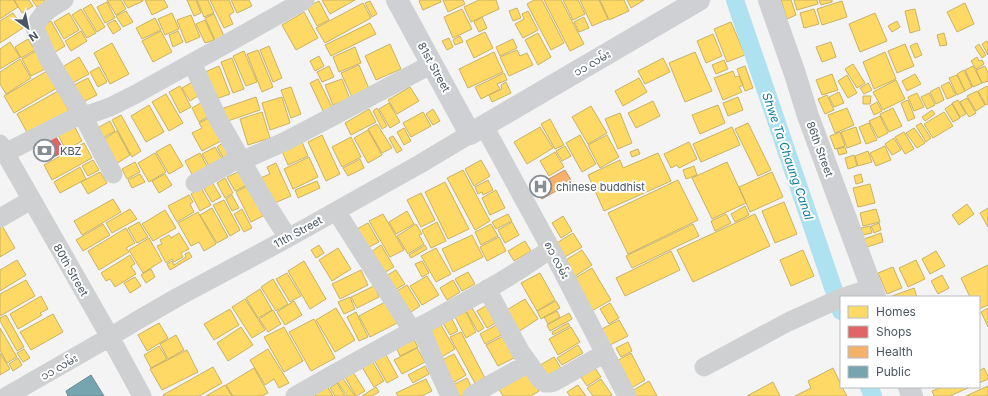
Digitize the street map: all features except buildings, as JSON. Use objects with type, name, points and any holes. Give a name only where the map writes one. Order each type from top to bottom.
[{"type":"street","points":[[64,0],[42,15],[35,28],[48,58],[83,116],[113,174]]},
{"type":"street","points":[[3,149],[74,118],[110,107],[306,0]]},
{"type":"street","name":"81st Street","points":[[397,0],[432,64],[477,130]]},
{"type":"street","name":"၁၁ လမ်း","points":[[477,130],[699,0]]},
{"type":"street","name":"86th Street","points":[[769,0],[808,116],[853,296]]},
{"type":"street","points":[[192,63],[218,119],[264,200],[288,238]]},
{"type":"street","points":[[195,183],[240,158],[248,158],[286,141],[432,64]]},
{"type":"street","name":"11th Street","points":[[110,337],[178,297],[288,238],[420,164],[477,130]]},
{"type":"street","name":"၈၁ လမ်း","points":[[477,130],[551,249],[625,395]]},
{"type":"street","name":"80th Street","points":[[3,149],[142,396]]},
{"type":"street","points":[[0,218],[31,200]]},
{"type":"street","points":[[336,211],[416,328],[450,396]]},
{"type":"street","points":[[294,396],[501,282],[551,249]]},
{"type":"street","points":[[487,289],[520,351],[540,380],[545,383],[554,382],[605,353]]},
{"type":"street","points":[[704,367],[788,322],[840,301]]},
{"type":"street","name":"၁၁ လမ်း","points":[[7,396],[110,337]]},
{"type":"street","points":[[472,396],[529,363]]},
{"type":"waterway","name":"Shwe Ta Chaung Canal","points":[[735,0],[840,308]]},
{"type":"waterway","name":"Shwe Ta Chaung Canal","points":[[869,388],[873,396]]},
{"type":"place","name":"KBZ","points":[[45,151]]},
{"type":"place","name":"chinese buddhist","points":[[541,187]]}]
